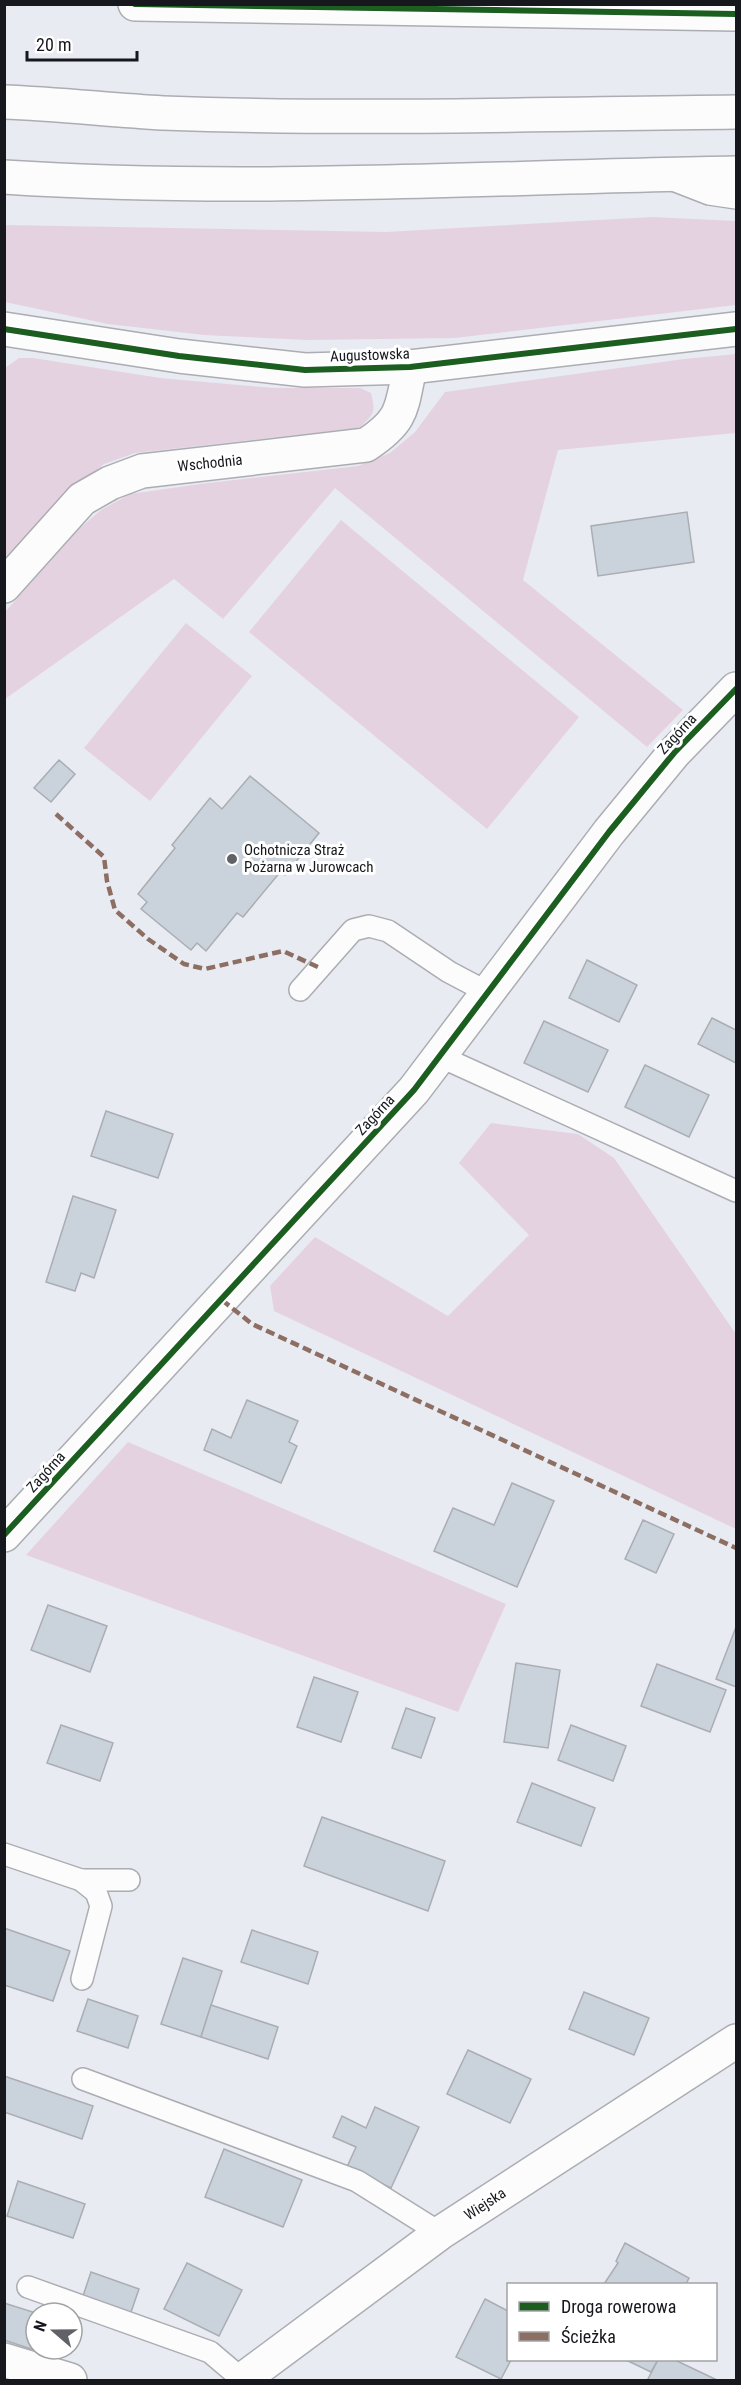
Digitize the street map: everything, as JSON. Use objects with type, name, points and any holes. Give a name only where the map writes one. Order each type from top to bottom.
[{"type":"main road","points":[[135,4],[736,14]]},
{"type":"main road","points":[[4,102],[162,112],[310,116],[736,112]]},
{"type":"main road","points":[[4,177],[92,182],[266,184],[736,173]]},
{"type":"main road","name":"Augustowska","points":[[4,329],[179,356],[305,370],[410,367],[736,329]]},
{"type":"main road","name":"Wschodnia","points":[[4,586],[82,499],[110,483],[142,471],[366,445],[387,431],[400,413],[410,367]]},
{"type":"main road","name":"Zagórna","points":[[4,1535],[414,1090],[616,823],[674,753],[736,689]]},
{"type":"main road","name":"Wiejska","points":[[242,2380],[440,2233],[736,2041]]},
{"type":"main road","points":[[4,2360],[69,2380]]},
{"type":"lane","points":[[659,174],[709,194],[736,198]]},
{"type":"lane","points":[[300,990],[353,930],[369,926],[388,931],[449,972],[487,992]]},
{"type":"lane","points":[[439,1056],[736,1191]]},
{"type":"lane","points":[[4,1854],[81,1880],[129,1881]]},
{"type":"lane","points":[[81,1880],[96,1892],[101,1906],[81,1980]]},
{"type":"lane","points":[[83,2079],[357,2181],[440,2233]]},
{"type":"lane","points":[[28,2287],[210,2352],[242,2380]]},
{"type":"shaded area","points":[[652,217],[736,221],[736,305],[455,338],[308,340],[204,335],[108,324],[5,302],[5,225],[386,232]]},
{"type":"shaded area","points":[[736,354],[736,433],[558,450],[523,580],[683,710],[647,747],[335,488],[223,619],[174,579],[5,699],[5,612],[80,528],[101,510],[130,494],[358,466],[390,453],[415,432],[445,392]]},
{"type":"shaded area","points":[[19,358],[33,358],[160,378],[273,388],[360,388],[371,393],[373,409],[371,416],[359,428],[135,453],[104,464],[61,500],[5,564],[5,368]]},
{"type":"shaded area","points":[[341,520],[579,717],[487,829],[249,632]]},
{"type":"shaded area","points":[[186,623],[252,676],[150,801],[84,748]]},
{"type":"shaded area","points":[[491,1123],[578,1134],[614,1158],[736,1334],[736,1529],[274,1311],[270,1286],[315,1237],[448,1316],[529,1235],[459,1163]]},
{"type":"shaded area","points":[[128,1442],[506,1604],[458,1712],[26,1555]]},
{"type":"building","points":[[687,512],[694,562],[598,576],[591,526]]},
{"type":"building","points":[[59,760],[75,774],[51,802],[34,788]]},
{"type":"building","name":"Ochotnicza Straż Pożarna w Jurowcach","points":[[250,776],[319,833],[285,875],[281,871],[243,917],[237,913],[206,951],[197,943],[191,950],[141,909],[147,902],[138,894],[175,848],[172,845],[210,798],[222,809]]},
{"type":"building","points":[[587,960],[637,985],[619,1022],[569,998]]},
{"type":"building","points":[[712,1018],[736,1030],[736,1063],[698,1044]]},
{"type":"building","points":[[544,1021],[608,1050],[588,1092],[524,1063]]},
{"type":"building","points":[[645,1065],[709,1095],[689,1137],[625,1107]]},
{"type":"building","points":[[106,1111],[173,1134],[158,1178],[91,1156]]},
{"type":"building","points":[[73,1196],[116,1210],[94,1278],[81,1273],[75,1291],[46,1282]]},
{"type":"building","points":[[247,1400],[298,1421],[289,1442],[297,1446],[281,1483],[204,1450],[212,1429],[231,1438]]},
{"type":"building","points":[[512,1483],[554,1501],[517,1587],[434,1551],[453,1508],[494,1525]]},
{"type":"building","points":[[643,1520],[674,1534],[656,1573],[625,1559]]},
{"type":"building","points":[[48,1605],[107,1626],[90,1672],[31,1650]]},
{"type":"building","points":[[736,1627],[736,1687],[716,1679]]},
{"type":"building","points":[[516,1663],[560,1670],[548,1748],[504,1742]]},
{"type":"building","points":[[657,1664],[726,1690],[710,1732],[641,1706]]},
{"type":"building","points":[[314,1677],[358,1692],[341,1742],[297,1727]]},
{"type":"building","points":[[406,1708],[435,1718],[421,1758],[392,1748]]},
{"type":"building","points":[[61,1725],[113,1743],[100,1781],[47,1763]]},
{"type":"building","points":[[571,1725],[626,1746],[613,1781],[558,1760]]},
{"type":"building","points":[[532,1783],[595,1808],[581,1846],[517,1822]]},
{"type":"building","points":[[322,1817],[445,1861],[428,1911],[304,1866]]},
{"type":"building","points":[[4,1928],[70,1951],[53,2001],[4,1985]]},
{"type":"building","points":[[252,1930],[318,1952],[308,1984],[241,1962]]},
{"type":"building","points":[[183,1958],[222,1971],[201,2037],[161,2024]]},
{"type":"building","points":[[584,1992],[649,2018],[634,2055],[569,2029]]},
{"type":"building","points":[[88,1999],[138,2016],[128,2048],[77,2031]]},
{"type":"building","points":[[211,2005],[278,2027],[268,2059],[201,2037]]},
{"type":"building","points":[[468,2050],[531,2079],[510,2123],[447,2094]]},
{"type":"building","points":[[4,2076],[93,2106],[82,2139],[4,2112]]},
{"type":"building","points":[[375,2107],[419,2127],[391,2188],[347,2167],[356,2147],[333,2137],[342,2116],[366,2128]]},
{"type":"building","points":[[224,2149],[302,2180],[283,2227],[205,2197]]},
{"type":"building","points":[[18,2181],[85,2204],[73,2238],[7,2216]]},
{"type":"building","points":[[625,2243],[689,2278],[686,2283],[605,2283],[618,2263],[616,2261]]},
{"type":"building","points":[[187,2263],[242,2290],[219,2336],[164,2309]]},
{"type":"building","points":[[91,2272],[139,2289],[130,2315],[82,2299]]},
{"type":"building","points":[[485,2299],[507,2310],[507,2361],[510,2361],[501,2379],[456,2357]]},
{"type":"building","points":[[4,2303],[24,2309],[24,2347],[4,2340]]},
{"type":"building","points":[[628,2361],[657,2361],[651,2372]]},
{"type":"building","points":[[657,2361],[677,2361],[717,2380],[650,2380],[648,2379]]},
{"type":"marked path","points":[[56,814],[104,857],[107,881],[115,910],[148,939],[184,964],[205,969],[283,951],[320,968]]},
{"type":"marked path","points":[[222,1300],[252,1324],[736,1548]]},
{"type":"cycle path","points":[[135,4],[736,14]]},
{"type":"cycle path","points":[[4,329],[179,356],[305,370],[410,367],[736,329]]},
{"type":"cycle path","points":[[4,1535],[414,1090],[609,832],[674,753],[736,689]]},
{"type":"place","name":"Ochotnicza Straż Pożarna w Jurowcach","points":[[232,859]]}]
